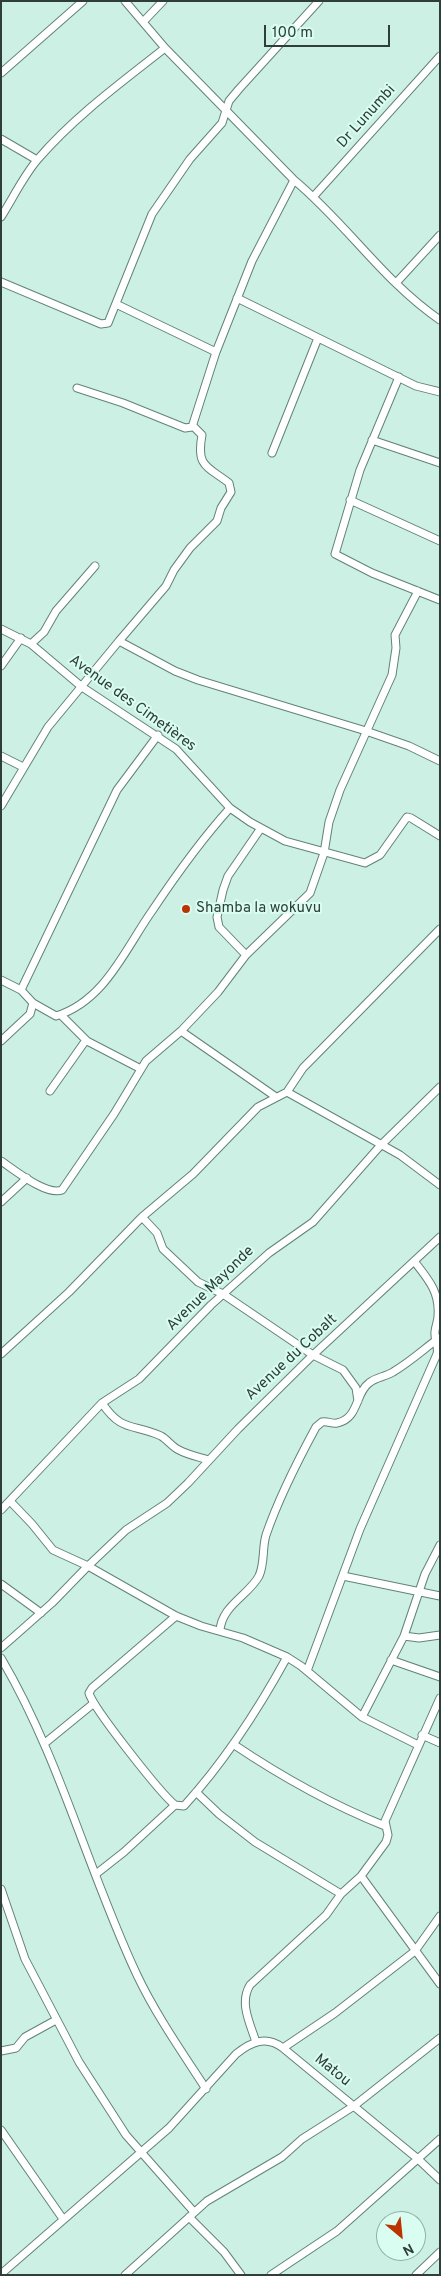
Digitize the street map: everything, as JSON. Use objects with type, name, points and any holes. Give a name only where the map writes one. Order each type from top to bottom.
[{"type":"street","points":[[1,73],[83,1]]},
{"type":"street","points":[[125,1],[165,48],[294,180],[314,196],[396,283],[440,320]]},
{"type":"street","points":[[143,22],[163,1]]},
{"type":"street","points":[[1,282],[104,325],[108,323],[152,214],[190,159],[222,123],[229,101],[319,1]]},
{"type":"street","points":[[1,217],[37,160],[82,116],[165,48]]},
{"type":"street","name":"Dr Lunumbi","points":[[314,196],[440,56]]},
{"type":"street","points":[[1,139],[37,160]]},
{"type":"street","points":[[193,426],[216,352],[252,261],[294,180]]},
{"type":"street","points":[[396,283],[440,235]]},
{"type":"street","points":[[237,298],[416,386],[440,392]]},
{"type":"street","points":[[116,304],[216,352]]},
{"type":"street","points":[[272,453],[318,338]]},
{"type":"street","points":[[399,377],[372,440],[350,500],[335,554],[372,573],[440,600]]},
{"type":"street","points":[[77,388],[123,403],[185,428],[193,426]]},
{"type":"street","points":[[1,806],[22,767],[48,727],[166,586],[174,570],[190,548],[217,520],[221,508],[231,492],[229,483],[203,463],[199,447],[202,435],[193,426]]},
{"type":"street","points":[[372,440],[440,463]]},
{"type":"street","points":[[350,500],[440,541]]},
{"type":"street","points":[[31,644],[44,632],[56,612],[95,566]]},
{"type":"street","points":[[1,1161],[27,1178],[53,1191],[62,1190],[152,1055],[181,1031],[218,992],[246,954],[307,898],[324,853],[329,822],[340,790],[392,674],[396,648],[395,635],[418,591]]},
{"type":"street","name":"Avenue des Cimetières","points":[[1,629],[31,644],[82,687],[158,735],[192,764],[230,808],[285,841],[324,853],[370,862],[380,855],[407,818],[411,818],[440,836]]},
{"type":"street","points":[[1,666],[21,638]]},
{"type":"street","points":[[119,641],[175,671],[198,680],[366,731],[409,746],[440,761]]},
{"type":"street","points":[[21,990],[117,790],[158,735]]},
{"type":"street","points":[[1,756],[22,767]]},
{"type":"street","points":[[1,980],[21,990],[33,1003],[54,1016],[61,1015],[90,997],[104,983],[204,836],[230,808]]},
{"type":"street","points":[[246,954],[219,927],[217,917],[228,876],[261,828]]},
{"type":"street","points":[[1,1354],[68,1292],[142,1217],[193,1174],[258,1107],[287,1092],[303,1068],[440,929]]},
{"type":"street","points":[[1,1041],[30,1014],[33,1003]]},
{"type":"street","points":[[61,1015],[86,1040],[142,1069]]},
{"type":"street","points":[[181,1031],[276,1097]]},
{"type":"street","points":[[50,1090],[86,1040]]},
{"type":"street","name":"Avenue Mayonde","points":[[1,1510],[102,1403],[139,1379],[223,1294],[270,1253],[313,1222],[380,1146],[440,1088]]},
{"type":"street","points":[[287,1092],[325,1112],[380,1146],[400,1155],[440,1185]]},
{"type":"street","points":[[1,1202],[27,1178]]},
{"type":"street","points":[[142,1217],[157,1233],[163,1249],[198,1282],[223,1294],[313,1355],[343,1370],[356,1388],[358,1401]]},
{"type":"street","name":"Avenue du Cobalt","points":[[1,1648],[41,1613],[126,1530],[167,1503],[313,1355],[440,1237]]},
{"type":"street","points":[[307,1671],[385,1471],[438,1355],[438,1338],[435,1334],[438,1316],[436,1296],[431,1280],[414,1261]]},
{"type":"street","points":[[220,1631],[220,1626],[231,1607],[256,1580],[260,1572],[265,1538],[274,1514],[316,1427],[322,1422],[337,1423],[346,1419],[353,1412],[363,1387],[371,1381],[398,1369],[438,1338]]},
{"type":"street","points":[[102,1403],[114,1420],[121,1425],[162,1436],[178,1450],[209,1460]]},
{"type":"street","points":[[10,1501],[53,1550],[88,1566],[176,1616],[243,1638],[286,1657],[307,1671],[362,1717],[418,1745]]},
{"type":"street","points":[[362,1717],[404,1636],[425,1574],[440,1545]]},
{"type":"street","points":[[343,1576],[440,1596]]},
{"type":"street","points":[[1,1584],[41,1613]]},
{"type":"street","points":[[176,1616],[92,1688],[89,1693],[94,1703],[153,1780],[175,1805],[184,1806],[233,1744],[256,1710],[286,1657]]},
{"type":"street","points":[[404,1636],[419,1638],[440,1636]]},
{"type":"street","points":[[1,1658],[45,1743],[137,1976],[206,2089]]},
{"type":"street","points":[[391,1660],[440,1677]]},
{"type":"street","points":[[1,2274],[142,2152],[179,2118],[236,2054],[256,2042],[244,2001],[245,1992],[250,1985],[326,1915],[341,1894],[361,1876],[386,1842],[388,1835],[385,1826],[392,1804],[440,1698]]},
{"type":"street","points":[[45,1743],[94,1703]]},
{"type":"street","points":[[422,1735],[440,1743]]},
{"type":"street","points":[[233,1744],[308,1792],[337,1807],[385,1826]]},
{"type":"street","points":[[196,1792],[219,1814],[255,1842],[341,1894]]},
{"type":"street","points":[[96,1874],[124,1852],[175,1805]]},
{"type":"street","points":[[361,1876],[440,1984]]},
{"type":"street","points":[[1,1889],[25,1959],[56,2020],[119,2125],[241,2275]]},
{"type":"street","points":[[283,2048],[336,2012],[415,1951],[440,1916]]},
{"type":"street","points":[[1,2051],[16,2048],[25,2037],[56,2020]]},
{"type":"street","points":[[125,2275],[191,2214],[215,2196],[274,2162],[302,2139],[354,2106],[440,2038]]},
{"type":"street","name":"Matou","points":[[256,2042],[268,2040],[283,2048],[418,2159],[440,2180]]},
{"type":"street","points":[[1,2130],[63,2219]]},
{"type":"street","points":[[271,2275],[337,2231],[440,2139]]},
{"type":"street","points":[[416,2275],[440,2252]]},
{"type":"place","name":"Shamba la wokuvu","points":[[186,909]]}]
